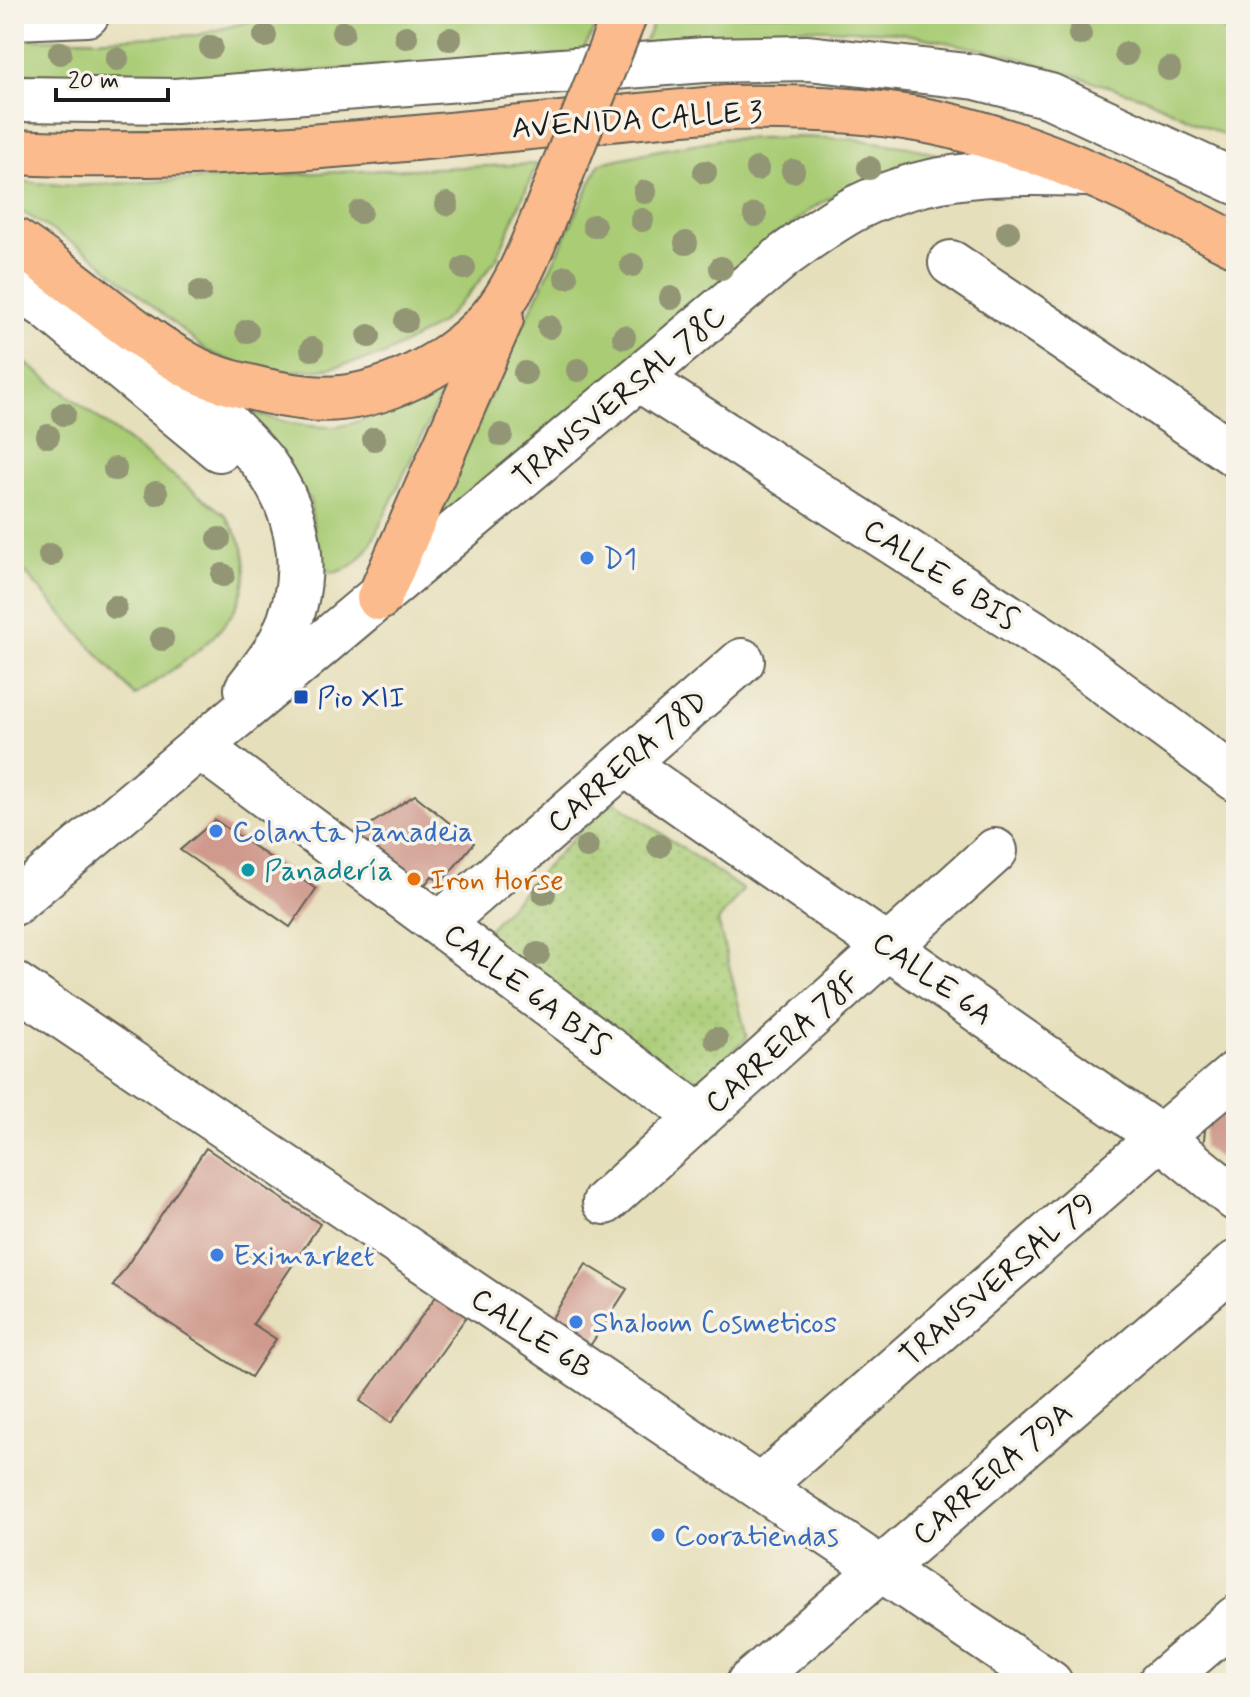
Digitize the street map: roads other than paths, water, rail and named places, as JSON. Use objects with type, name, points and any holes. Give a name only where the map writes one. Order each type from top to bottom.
[{"type":"main road","points":[[379,598],[520,276],[625,15]]},
{"type":"main road","name":"AVENIDA CALLE 3","points":[[14,152],[122,156],[210,154],[313,148],[715,109],[785,107],[851,111],[913,118],[961,128],[1044,154],[1141,196],[1236,245]]},
{"type":"main road","points":[[14,240],[152,344],[201,372],[269,392],[311,399],[355,396],[391,386],[423,372],[458,350],[482,328],[520,276]]},
{"type":"street","points":[[14,17],[87,14]]},
{"type":"street","points":[[14,99],[175,101],[705,60],[808,58],[976,77],[1050,96],[1236,182]]},
{"type":"street","name":"TRANSVERSAL 78C","points":[[17,894],[201,748],[785,255],[820,230],[856,208],[934,180],[1013,172],[1093,174]]},
{"type":"street","points":[[951,263],[1236,455]]},
{"type":"street","points":[[14,285],[47,307],[242,468],[265,492],[300,549]]},
{"type":"street","name":"TRANSVERSAL 78C","points":[[152,344],[265,465],[287,504],[300,549],[298,586],[282,640],[201,748]]},
{"type":"street","name":"CALLE 6 BIS","points":[[639,379],[1067,654],[1236,779]]},
{"type":"street","name":"CARRERA 78D","points":[[440,924],[742,661]]},
{"type":"street","name":"CALLE 6A BIS","points":[[201,748],[700,1117]]},
{"type":"street","name":"CALLE 6A","points":[[625,764],[1160,1137],[1236,1199]]},
{"type":"street","name":"CARRERA 78F","points":[[605,1202],[995,851]]},
{"type":"street","name":"CALLE 6B","points":[[14,984],[1050,1683]]},
{"type":"street","name":"TRANSVERSAL 79","points":[[760,1487],[1236,1073]]},
{"type":"street","name":"CARRERA 79A","points":[[749,1683],[1236,1263]]},
{"type":"street","points":[[1160,1683],[1236,1618]]},
{"type":"place","name":"D1","points":[[587,558]]},
{"type":"place","name":"Pio XII","points":[[301,697]]},
{"type":"place","name":"Colanta Panadeia","points":[[216,831]]},
{"type":"place","name":"Panadería","points":[[248,870]]},
{"type":"place","name":"Iron Horse","points":[[414,879]]},
{"type":"place","name":"Eximarket","points":[[217,1255]]},
{"type":"place","name":"Shaloom Cosmeticos","points":[[576,1322]]},
{"type":"place","name":"Cooratiendas","points":[[658,1535]]}]
